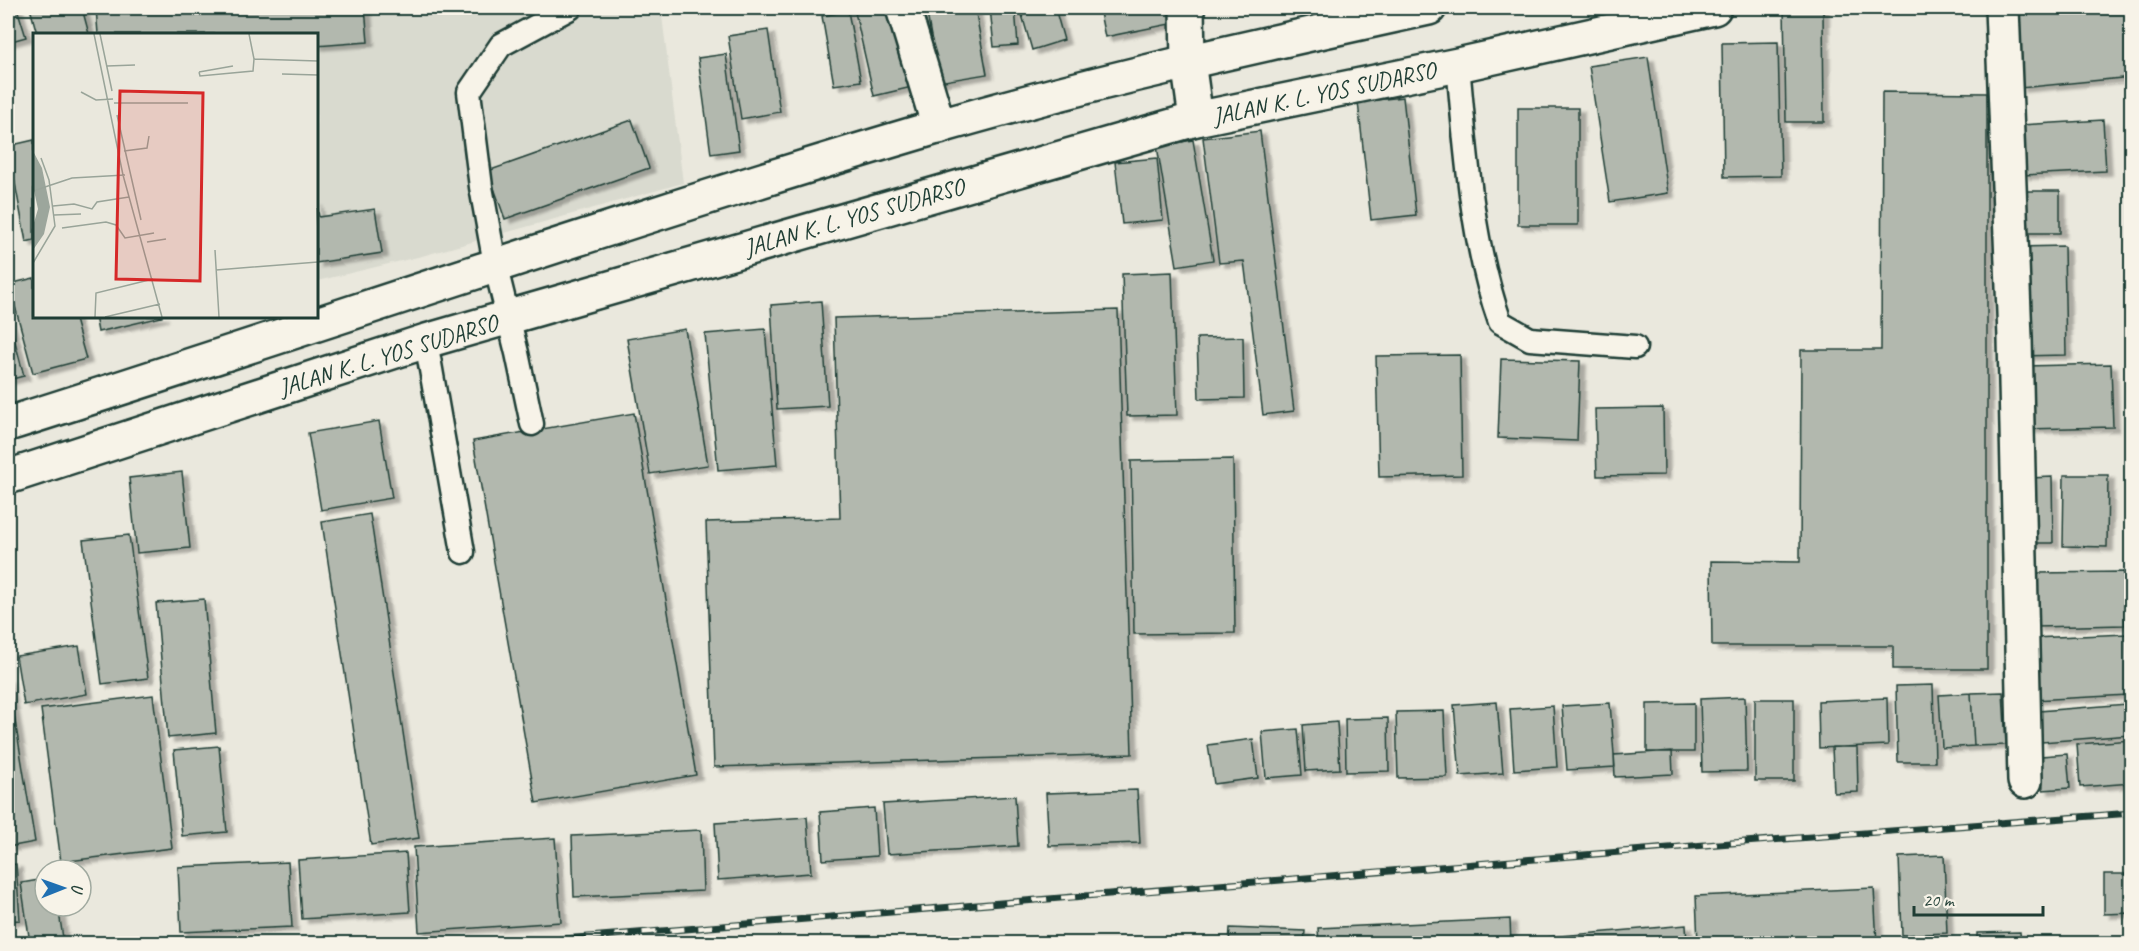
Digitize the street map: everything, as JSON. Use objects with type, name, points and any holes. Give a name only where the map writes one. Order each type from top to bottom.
[{"type":"main road","points":[[903,8],[939,127]]},
{"type":"main road","points":[[1187,8],[1188,60],[1196,119]]},
{"type":"main road","points":[[9,419],[495,264],[939,127],[1188,60],[1429,8]]},
{"type":"main road","name":"JALAN K. L. YOS SUDARSO","points":[[8,477],[426,340],[1196,119],[1458,65],[1714,8]]},
{"type":"main road","points":[[2002,8],[2015,338],[2025,781]]},
{"type":"lane","points":[[532,424],[495,264],[481,187],[469,92],[501,45],[570,8]]},
{"type":"lane","points":[[1458,65],[1465,139],[1480,247],[1488,287],[1500,322],[1530,339],[1635,347]]},
{"type":"lane","points":[[426,340],[463,552]]},
{"type":"shaded area","points":[[55,8],[661,8],[683,183],[422,256],[318,281],[318,33],[67,33]]},
{"type":"building","points":[[8,8],[17,8],[26,37],[8,42]]},
{"type":"building","points":[[30,8],[82,8],[89,33],[37,33]]},
{"type":"building","points":[[96,8],[365,8],[368,42],[318,46],[318,33],[98,33]]},
{"type":"building","points":[[854,8],[893,8],[912,87],[874,96]]},
{"type":"building","points":[[926,8],[975,8],[987,74],[939,82]]},
{"type":"building","points":[[990,8],[1015,8],[1018,45],[994,47]]},
{"type":"building","points":[[1020,8],[1055,8],[1064,40],[1032,50]]},
{"type":"building","points":[[1099,8],[1172,8],[1175,23],[1105,37]]},
{"type":"building","points":[[1784,8],[1823,8],[1824,122],[1786,122]]},
{"type":"building","points":[[2012,8],[2132,8],[2132,77],[2020,88]]},
{"type":"building","points":[[848,11],[861,81],[834,85],[822,16]]},
{"type":"building","points":[[768,30],[780,112],[741,119],[728,36]]},
{"type":"building","points":[[1778,42],[1781,176],[1724,177],[1722,43]]},
{"type":"building","points":[[726,54],[739,150],[711,154],[698,58]]},
{"type":"building","points":[[1648,57],[1668,193],[1610,202],[1589,66]]},
{"type":"building","points":[[1882,92],[1987,93],[1987,669],[1893,669],[1893,646],[1712,646],[1711,561],[1800,562],[1801,350],[1881,350]]},
{"type":"building","points":[[1403,97],[1416,215],[1371,220],[1358,102]]},
{"type":"building","points":[[1518,108],[1578,108],[1578,225],[1518,225]]},
{"type":"building","points":[[632,120],[649,168],[505,219],[488,171]]},
{"type":"building","points":[[2103,120],[2106,171],[2023,175],[2020,125]]},
{"type":"building","points":[[1260,131],[1294,411],[1263,415],[1244,261],[1219,263],[1203,138]]},
{"type":"building","points":[[33,140],[33,240],[26,242],[8,146]]},
{"type":"building","points":[[1193,140],[1213,260],[1177,266],[1157,146]]},
{"type":"building","points":[[1157,158],[1163,220],[1122,224],[1115,162]]},
{"type":"building","points":[[2015,191],[2060,191],[2060,233],[2015,233]]},
{"type":"building","points":[[375,209],[382,253],[318,263],[318,212],[319,217]]},
{"type":"building","points":[[2064,246],[2066,355],[2019,356],[2017,247]]},
{"type":"building","points":[[1172,272],[1177,415],[1127,416],[1122,274]]},
{"type":"building","points":[[33,278],[33,318],[75,318],[86,359],[33,373],[9,284]]},
{"type":"building","points":[[821,301],[828,406],[777,409],[771,305]]},
{"type":"building","points":[[1118,310],[1132,754],[714,767],[706,522],[840,518],[834,318]]},
{"type":"building","points":[[8,315],[24,376],[8,380]]},
{"type":"building","points":[[95,318],[158,318],[98,332]]},
{"type":"building","points":[[685,329],[708,465],[650,474],[627,339]]},
{"type":"building","points":[[765,329],[777,465],[718,470],[705,334]]},
{"type":"building","points":[[1243,337],[1244,398],[1199,399],[1197,338]]},
{"type":"building","points":[[1460,355],[1462,475],[1379,477],[1376,356]]},
{"type":"building","points":[[1501,359],[1580,361],[1577,441],[1498,438]]},
{"type":"building","points":[[2111,364],[2113,427],[2026,429],[2024,366]]},
{"type":"building","points":[[1663,408],[1664,475],[1597,476],[1595,409]]},
{"type":"building","points":[[634,413],[696,775],[536,803],[473,441]]},
{"type":"building","points":[[379,421],[392,498],[321,510],[308,433]]},
{"type":"building","points":[[1233,459],[1235,633],[1134,634],[1131,461]]},
{"type":"building","points":[[182,472],[190,548],[137,553],[129,478]]},
{"type":"building","points":[[2064,475],[2108,475],[2107,547],[2063,546]]},
{"type":"building","points":[[2052,477],[2053,543],[2030,543],[2029,478]]},
{"type":"building","points":[[370,514],[419,838],[371,845],[322,522]]},
{"type":"building","points":[[2128,526],[2132,526],[2132,559],[2130,559]]},
{"type":"building","points":[[129,535],[148,678],[102,684],[83,540]]},
{"type":"building","points":[[2124,572],[2125,625],[2036,627],[2036,573]]},
{"type":"building","points":[[204,599],[216,733],[168,738],[156,603]]},
{"type":"building","points":[[2127,634],[2129,695],[2033,700],[2031,638]]},
{"type":"building","points":[[79,646],[87,694],[24,705],[16,656]]},
{"type":"building","points":[[8,678],[35,842],[8,847]]},
{"type":"building","points":[[1933,685],[1935,762],[1898,762],[1896,686]]},
{"type":"building","points":[[2003,692],[2006,745],[1974,746],[1971,693]]},
{"type":"building","points":[[1971,693],[1974,746],[1942,748],[1939,695]]},
{"type":"building","points":[[153,695],[172,848],[93,858],[60,858],[41,709]]},
{"type":"building","points":[[1745,697],[1747,771],[1702,772],[1700,699]]},
{"type":"building","points":[[1887,698],[1888,745],[1819,748],[1818,701]]},
{"type":"building","points":[[1755,699],[1794,699],[1794,781],[1755,781]]},
{"type":"building","points":[[1497,702],[1503,773],[1460,776],[1454,705]]},
{"type":"building","points":[[1610,703],[1615,767],[1567,770],[1562,706]]},
{"type":"building","points":[[1694,703],[1694,752],[1647,752],[1647,704]]},
{"type":"building","points":[[2127,704],[2130,735],[2042,742],[2039,711]]},
{"type":"building","points":[[1553,706],[1557,767],[1514,770],[1510,709]]},
{"type":"building","points":[[1444,711],[1447,777],[1398,778],[1396,712]]},
{"type":"building","points":[[1388,718],[1389,771],[1346,772],[1345,719]]},
{"type":"building","points":[[1337,722],[1340,769],[1306,771],[1303,725]]},
{"type":"building","points":[[1298,729],[1302,775],[1266,778],[1262,732]]},
{"type":"building","points":[[1253,739],[1258,778],[1214,784],[1208,745]]},
{"type":"building","points":[[2132,740],[2132,783],[2080,787],[2077,744]]},
{"type":"building","points":[[219,746],[227,832],[182,836],[174,750]]},
{"type":"building","points":[[1832,747],[1857,747],[1858,792],[1834,793]]},
{"type":"building","points":[[1672,751],[1673,774],[1615,777],[1614,755]]},
{"type":"building","points":[[2067,754],[2070,788],[2043,790],[2041,756]]},
{"type":"building","points":[[1137,790],[1140,843],[1049,846],[1046,793]]},
{"type":"building","points":[[1015,796],[1018,846],[887,854],[883,804]]},
{"type":"building","points":[[874,808],[877,856],[823,860],[820,812]]},
{"type":"building","points":[[807,817],[811,873],[718,880],[715,823]]},
{"type":"building","points":[[701,830],[703,891],[574,897],[572,836]]},
{"type":"building","points":[[555,838],[561,922],[419,932],[414,847]]},
{"type":"building","points":[[406,853],[410,912],[302,919],[298,860]]},
{"type":"building","points":[[1944,855],[1947,933],[1902,935],[1899,857]]},
{"type":"building","points":[[288,862],[292,927],[181,932],[178,867]]},
{"type":"building","points":[[16,864],[20,920],[8,921],[8,865]]},
{"type":"building","points":[[2104,874],[2132,874],[2132,913],[2104,914]]},
{"type":"building","points":[[33,881],[33,918],[60,918],[63,938],[30,943],[21,883]]},
{"type":"building","points":[[1874,888],[1877,944],[1698,944],[1696,896]]},
{"type":"building","points":[[1510,919],[1511,944],[1319,944],[1318,928]]},
{"type":"building","points":[[1686,925],[1687,944],[1549,944],[1549,937]]},
{"type":"building","points":[[1230,928],[1305,931],[1304,944],[1229,944]]},
{"type":"building","points":[[2020,932],[2021,944],[1977,944],[1977,933]]},
{"type":"railway","points":[[503,944],[1705,845],[2132,813]]}]
